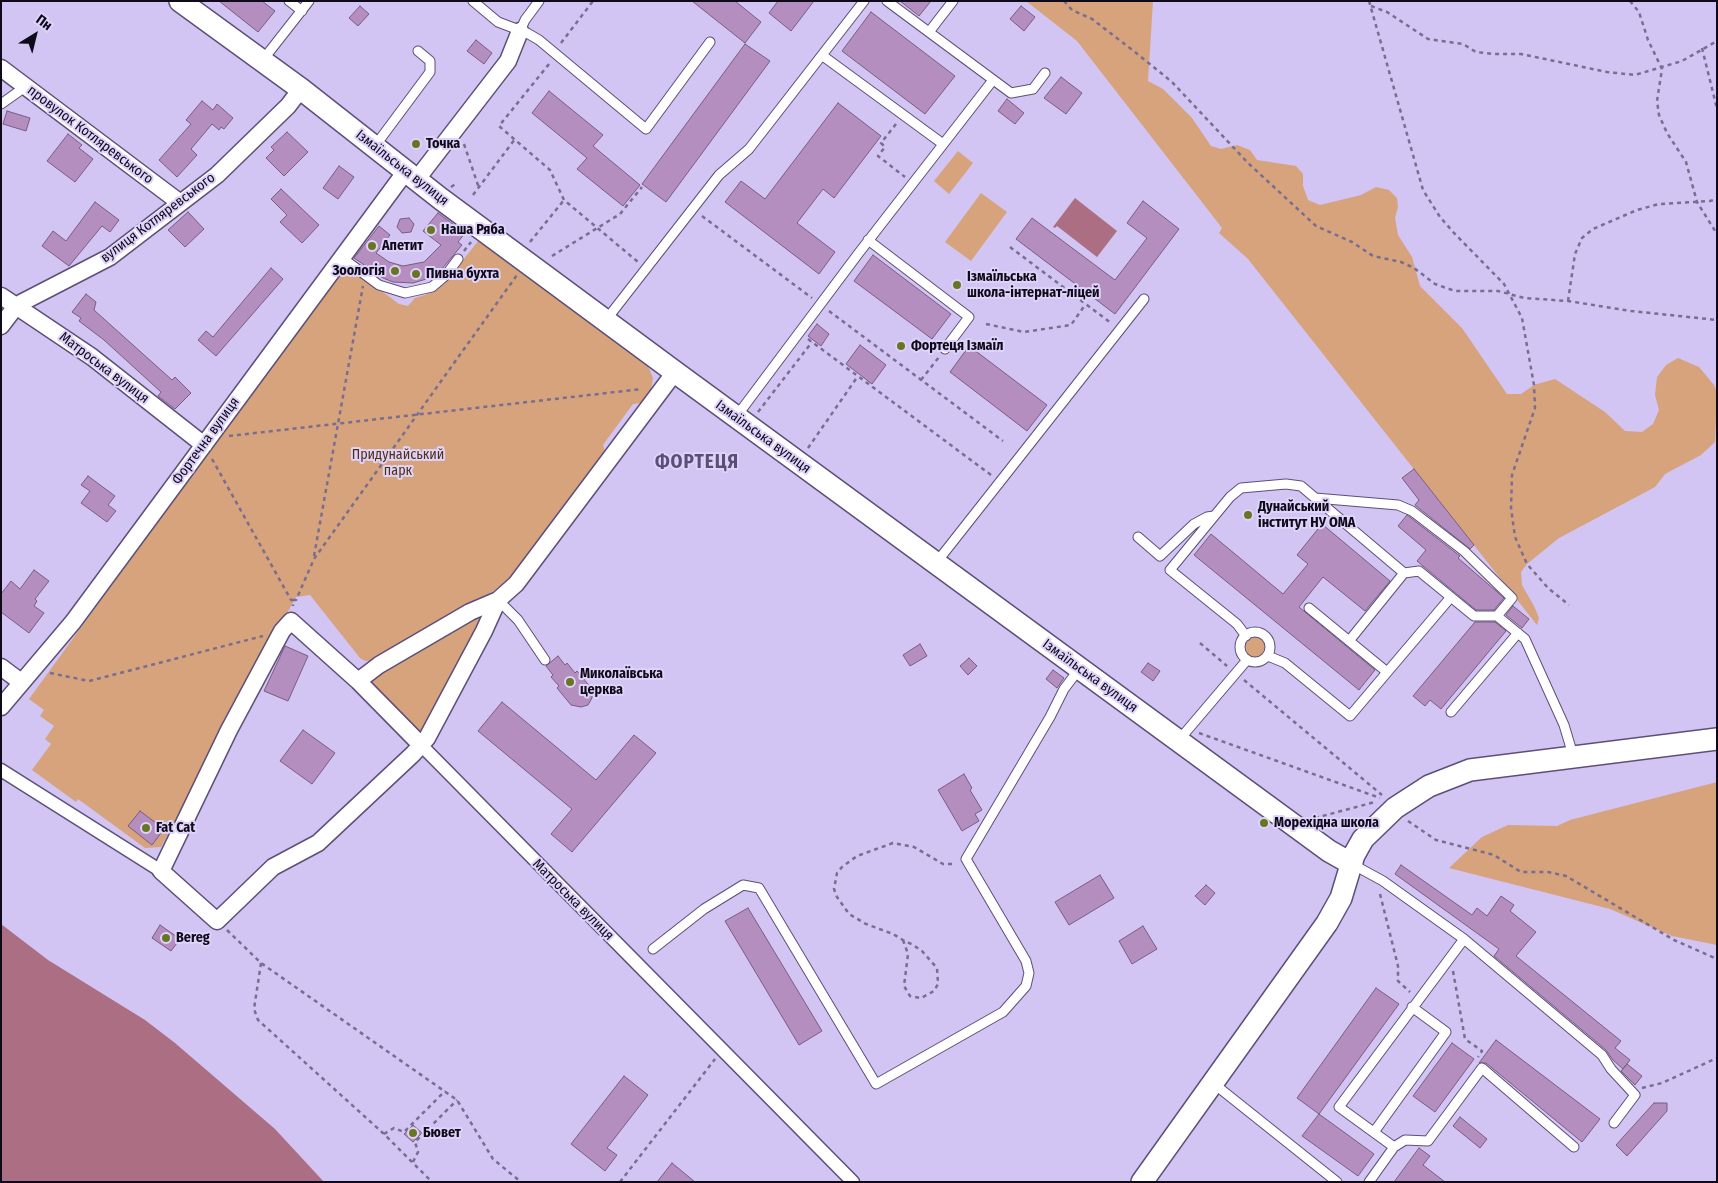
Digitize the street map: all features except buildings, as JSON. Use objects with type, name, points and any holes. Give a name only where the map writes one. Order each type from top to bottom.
[{"type":"street","name":"Ізмаїльська вулиця","points":[[180,1],[301,89],[411,175],[675,372],[745,416],[936,563],[1080,668],[1188,737],[1329,851],[1352,864]]},
{"type":"street","name":"Фортечна вулиця","points":[[1,707],[72,622],[341,257],[508,61],[520,31]]},
{"type":"street","name":"провулок Котляревського","points":[[1,68],[179,202]]},
{"type":"street","name":"вулиця Котляревського","points":[[1,326],[17,305],[110,257],[179,202],[217,175],[288,106],[301,89]]},
{"type":"street","name":"Матроська вулиця","points":[[1,296],[92,357],[204,445]]},
{"type":"street","points":[[1,770],[161,871],[217,921],[267,871],[318,843],[421,745],[434,727],[498,600],[532,565],[675,372]]},
{"type":"street","points":[[358,681],[379,665],[470,612],[498,600]]},
{"type":"street","name":"Матроська вулиця","points":[[287,626],[358,681],[853,1182]]},
{"type":"street","points":[[161,871],[230,730],[287,626]]},
{"type":"street","points":[[1,667],[21,682]]},
{"type":"street","points":[[1142,1182],[1327,923],[1340,898],[1358,847],[1368,832],[1395,808],[1435,783],[1470,770],[1717,739]]},
{"type":"lane","points":[[290,1],[302,11]]},
{"type":"lane","points":[[262,61],[309,1]]},
{"type":"lane","points":[[520,31],[525,20],[539,1]]},
{"type":"lane","points":[[605,320],[719,175],[748,149],[823,56],[864,1]]},
{"type":"lane","points":[[888,1],[1011,93],[1033,90],[1045,73]]},
{"type":"lane","points":[[929,32],[953,1]]},
{"type":"lane","points":[[473,2],[498,22],[534,36],[571,64],[646,129],[710,42]]},
{"type":"lane","points":[[375,146],[430,72],[430,61],[418,51]]},
{"type":"lane","points":[[823,56],[943,144]]},
{"type":"lane","points":[[745,416],[800,333],[868,240],[994,80]]},
{"type":"lane","points":[[1,104],[25,87]]},
{"type":"lane","points":[[868,240],[970,317],[945,349]]},
{"type":"lane","points":[[341,257],[387,289],[405,293],[423,290],[439,281],[458,258]]},
{"type":"lane","points":[[936,563],[1144,299]]},
{"type":"lane","points":[[1246,636],[1237,624],[1170,570],[1235,492],[1248,486],[1294,484],[1301,486],[1404,573]]},
{"type":"lane","points":[[1315,498],[1398,505],[1412,511],[1464,551],[1512,598],[1497,616]]},
{"type":"lane","points":[[1138,537],[1160,556],[1188,529],[1207,517],[1214,516]]},
{"type":"lane","points":[[1349,641],[1404,573],[1419,571],[1474,616],[1497,616],[1527,643],[1564,725],[1573,756]]},
{"type":"lane","points":[[1268,656],[1269,642],[1264,635],[1255,633],[1246,636],[1240,648],[1247,660],[1256,662],[1268,656],[1285,663],[1350,716],[1451,597]]},
{"type":"lane","points":[[498,600],[518,620],[545,660]]},
{"type":"lane","points":[[1309,608],[1387,672]]},
{"type":"lane","points":[[1451,712],[1518,633]]},
{"type":"lane","points":[[1188,737],[1247,660]]},
{"type":"lane","points":[[653,949],[704,908],[743,885],[759,888],[876,1084],[1003,1012],[1026,986],[1029,973],[1022,950],[966,859],[1050,717],[1064,689],[1080,668]]},
{"type":"lane","points":[[1352,864],[1383,881],[1464,939],[1602,1055],[1611,1069],[1636,1095],[1614,1123]]},
{"type":"lane","points":[[1394,1147],[1339,1107],[1464,939]]},
{"type":"lane","points":[[1374,1132],[1446,1032],[1412,1007]]},
{"type":"lane","points":[[1369,1182],[1394,1147],[1405,1140],[1428,1141],[1482,1068],[1574,1147]]},
{"type":"lane","points":[[1213,1083],[1337,1182]]},
{"type":"path","points":[[557,48],[593,1]]},
{"type":"path","points":[[1064,1],[1072,10],[1099,25],[1172,82],[1248,163],[1316,226],[1352,242],[1373,256],[1401,262],[1442,286],[1455,291],[1478,290],[1510,294],[1524,298],[1568,301],[1631,311],[1717,320]]},
{"type":"path","points":[[1369,1],[1396,88],[1417,175],[1423,190],[1440,217],[1495,273],[1510,294],[1522,318],[1534,385],[1534,408],[1512,475],[1512,508],[1515,537],[1528,564],[1548,588],[1568,605]]},
{"type":"path","points":[[1630,1],[1639,12],[1648,40],[1662,69],[1657,101],[1659,115],[1666,133],[1686,162],[1697,202],[1717,234]]},
{"type":"path","points":[[1371,6],[1394,16],[1428,39],[1463,44],[1476,52],[1522,54],[1607,72],[1635,75],[1662,69],[1682,61],[1717,41]]},
{"type":"path","points":[[1702,48],[1717,109]]},
{"type":"path","points":[[555,57],[499,126],[550,170],[564,200],[646,269]]},
{"type":"path","points":[[896,123],[881,143],[885,147],[878,156],[910,181]]},
{"type":"path","points":[[462,137],[479,188]]},
{"type":"path","points":[[473,195],[515,140]]},
{"type":"path","points":[[552,256],[620,214],[642,188]]},
{"type":"path","points":[[1568,301],[1575,254],[1582,238],[1593,229],[1637,210],[1659,204],[1697,202],[1717,198]]},
{"type":"path","points":[[526,247],[564,200]]},
{"type":"path","points":[[693,209],[818,302]]},
{"type":"path","points":[[458,258],[474,238]]},
{"type":"path","points":[[1010,247],[1111,324]]},
{"type":"path","points":[[314,559],[366,275]]},
{"type":"path","points":[[32,669],[90,681],[287,626],[293,600],[296,600],[314,559],[517,275]]},
{"type":"path","points":[[986,324],[1024,332],[1071,325],[1085,304]]},
{"type":"path","points":[[824,307],[1003,441]]},
{"type":"path","points":[[800,333],[1000,482]]},
{"type":"path","points":[[745,416],[812,342]]},
{"type":"path","points":[[921,380],[945,349]]},
{"type":"path","points":[[808,448],[858,376]]},
{"type":"path","points":[[220,438],[642,389]]},
{"type":"path","points":[[204,445],[291,600],[293,600]]},
{"type":"path","points":[[1200,643],[1233,671]]},
{"type":"path","points":[[1240,676],[1374,788]]},
{"type":"path","points":[[1188,737],[1389,801]]},
{"type":"path","points":[[1313,818],[1382,802]]},
{"type":"path","points":[[1403,817],[1436,840],[1494,855],[1521,872],[1548,872],[1566,876],[1674,940],[1717,959]]},
{"type":"path","points":[[903,940],[908,954],[904,986],[910,996],[921,998],[934,991],[938,984],[937,968],[922,951],[903,940],[858,920],[842,906],[834,889],[834,881],[842,866],[868,851],[893,843],[914,846],[943,864],[959,864],[966,859]]},
{"type":"path","points":[[1380,894],[1398,966],[1398,981],[1419,999]]},
{"type":"path","points":[[217,921],[261,963],[457,1100],[493,1160],[521,1182]]},
{"type":"path","points":[[1451,958],[1465,1038],[1482,1051],[1474,1062],[1482,1068]]},
{"type":"path","points":[[261,963],[254,1009],[258,1020],[384,1134],[432,1182]]},
{"type":"path","points":[[620,1182],[722,1050]]},
{"type":"path","points":[[1631,1090],[1662,1083],[1717,1058]]},
{"type":"path","points":[[384,1134],[394,1128],[404,1132],[445,1091]]},
{"type":"path","points":[[412,1162],[418,1152],[415,1142],[457,1100]]},
{"type":"green space","points":[[1026,1],[1153,1],[1148,81],[1163,89],[1192,118],[1211,146],[1221,149],[1237,145],[1250,150],[1257,160],[1296,166],[1303,174],[1303,186],[1308,200],[1320,205],[1361,195],[1376,187],[1389,190],[1397,198],[1398,207],[1395,218],[1398,235],[1412,257],[1420,286],[1462,328],[1507,394],[1521,394],[1534,385],[1555,379],[1605,412],[1625,431],[1642,432],[1653,424],[1659,410],[1655,395],[1657,377],[1666,365],[1678,358],[1699,367],[1714,385],[1717,392],[1715,442],[1701,455],[1665,474],[1655,487],[1559,538],[1527,564],[1521,572],[1522,585],[1539,618],[1537,625],[1248,259],[1219,233],[1222,228],[1077,41]]},
{"type":"green space","points":[[958,151],[973,163],[949,194],[934,181]]},
{"type":"green space","points":[[981,193],[1007,212],[971,261],[945,242]]},
{"type":"green space","name":"Придунайський парк","points":[[479,240],[648,366],[653,378],[650,395],[641,403],[633,404],[603,445],[606,455],[511,577],[492,592],[376,660],[365,661],[360,658],[310,595],[296,597],[161,847],[145,848],[78,799],[76,802],[32,770],[51,744],[45,739],[54,726],[40,716],[44,710],[29,699],[345,264],[399,304],[408,306],[415,298],[443,285]]},
{"type":"green space","points":[[478,615],[483,619],[421,734],[369,681],[370,678]]},
{"type":"green space","points":[[1255,637],[1262,640],[1265,647],[1262,654],[1255,657],[1248,654],[1245,647],[1248,640]]},
{"type":"green space","points":[[1717,782],[1717,945],[1672,936],[1610,909],[1449,868],[1482,837],[1508,825],[1557,826],[1570,820]]},
{"type":"shaded area","points":[[1075,198],[1117,231],[1097,257],[1057,226],[1053,227]]},
{"type":"shaded area","points":[[1,924],[48,960],[145,1020],[175,1043],[275,1129],[324,1182],[1,1182]]},
{"type":"place","name":"Точка","points":[[416,144]]},
{"type":"place","name":"Наша Ряба","points":[[431,230]]},
{"type":"place","name":"Апетит","points":[[372,246]]},
{"type":"place","name":"Зоологія","points":[[395,271]]},
{"type":"place","name":"Пивна бухта","points":[[416,274]]},
{"type":"place","name":"Ізмаїльська школа-інтернат-ліцей","points":[[957,285]]},
{"type":"place","name":"Фортеця Ізмаїл","points":[[901,346]]},
{"type":"place","name":"Дунайський інститут НУ ОМА","points":[[1248,515]]},
{"type":"place","name":"Миколаївська церква","points":[[570,682]]},
{"type":"place","name":"Морехідна школа","points":[[1264,823]]},
{"type":"place","name":"Fat Cat","points":[[146,828]]},
{"type":"place","name":"Bereg","points":[[166,938]]},
{"type":"place","name":"Бювет","points":[[413,1133]]},
{"type":"district","name":"ФОРТЕЦЯ","points":[[697,463]]}]
